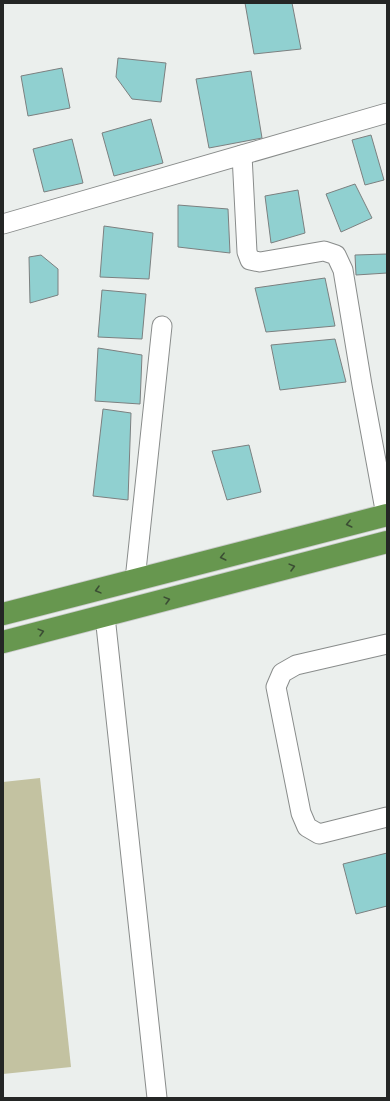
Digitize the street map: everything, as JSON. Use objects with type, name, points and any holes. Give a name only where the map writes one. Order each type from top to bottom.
[{"type":"highway","points":[[3,614],[387,515]]},
{"type":"highway","points":[[3,642],[387,542]]},
{"type":"street","points":[[3,224],[387,113]]},
{"type":"street","points":[[242,155],[247,252],[250,260],[260,262],[324,251],[336,255],[342,270],[387,515]]},
{"type":"street","points":[[135,580],[162,326]]},
{"type":"street","points":[[105,616],[157,1098]]},
{"type":"street","points":[[387,644],[296,665],[282,673],[276,687],[301,813],[307,827],[319,834],[387,817]]},
{"type":"green space","points":[[40,778],[71,1067],[3,1074],[3,782]]},
{"type":"building","points":[[245,3],[292,3],[301,49],[254,54]]},
{"type":"building","points":[[118,58],[166,63],[161,102],[132,99],[116,77]]},
{"type":"building","points":[[62,68],[70,108],[28,116],[21,76]]},
{"type":"building","points":[[251,71],[262,138],[209,148],[196,79]]},
{"type":"building","points":[[151,119],[163,163],[114,176],[102,133]]},
{"type":"building","points":[[371,135],[384,180],[365,185],[352,140]]},
{"type":"building","points":[[72,139],[83,183],[44,192],[33,149]]},
{"type":"building","points":[[355,184],[372,218],[341,232],[326,194]]},
{"type":"building","points":[[298,190],[305,233],[271,243],[265,196]]},
{"type":"building","points":[[178,205],[228,209],[230,253],[178,247]]},
{"type":"building","points":[[104,226],[153,233],[149,279],[100,277]]},
{"type":"building","points":[[387,254],[387,273],[356,275],[355,255]]},
{"type":"building","points":[[41,255],[58,269],[58,295],[30,303],[29,257]]},
{"type":"building","points":[[325,278],[335,326],[266,332],[255,288]]},
{"type":"building","points":[[102,290],[146,294],[142,339],[98,337]]},
{"type":"building","points":[[335,339],[346,382],[280,390],[271,345]]},
{"type":"building","points":[[98,348],[142,355],[140,404],[95,401]]},
{"type":"building","points":[[103,409],[131,413],[128,500],[93,496]]},
{"type":"building","points":[[249,445],[261,492],[227,500],[212,451]]},
{"type":"building","points":[[387,853],[387,906],[356,914],[343,864]]}]
